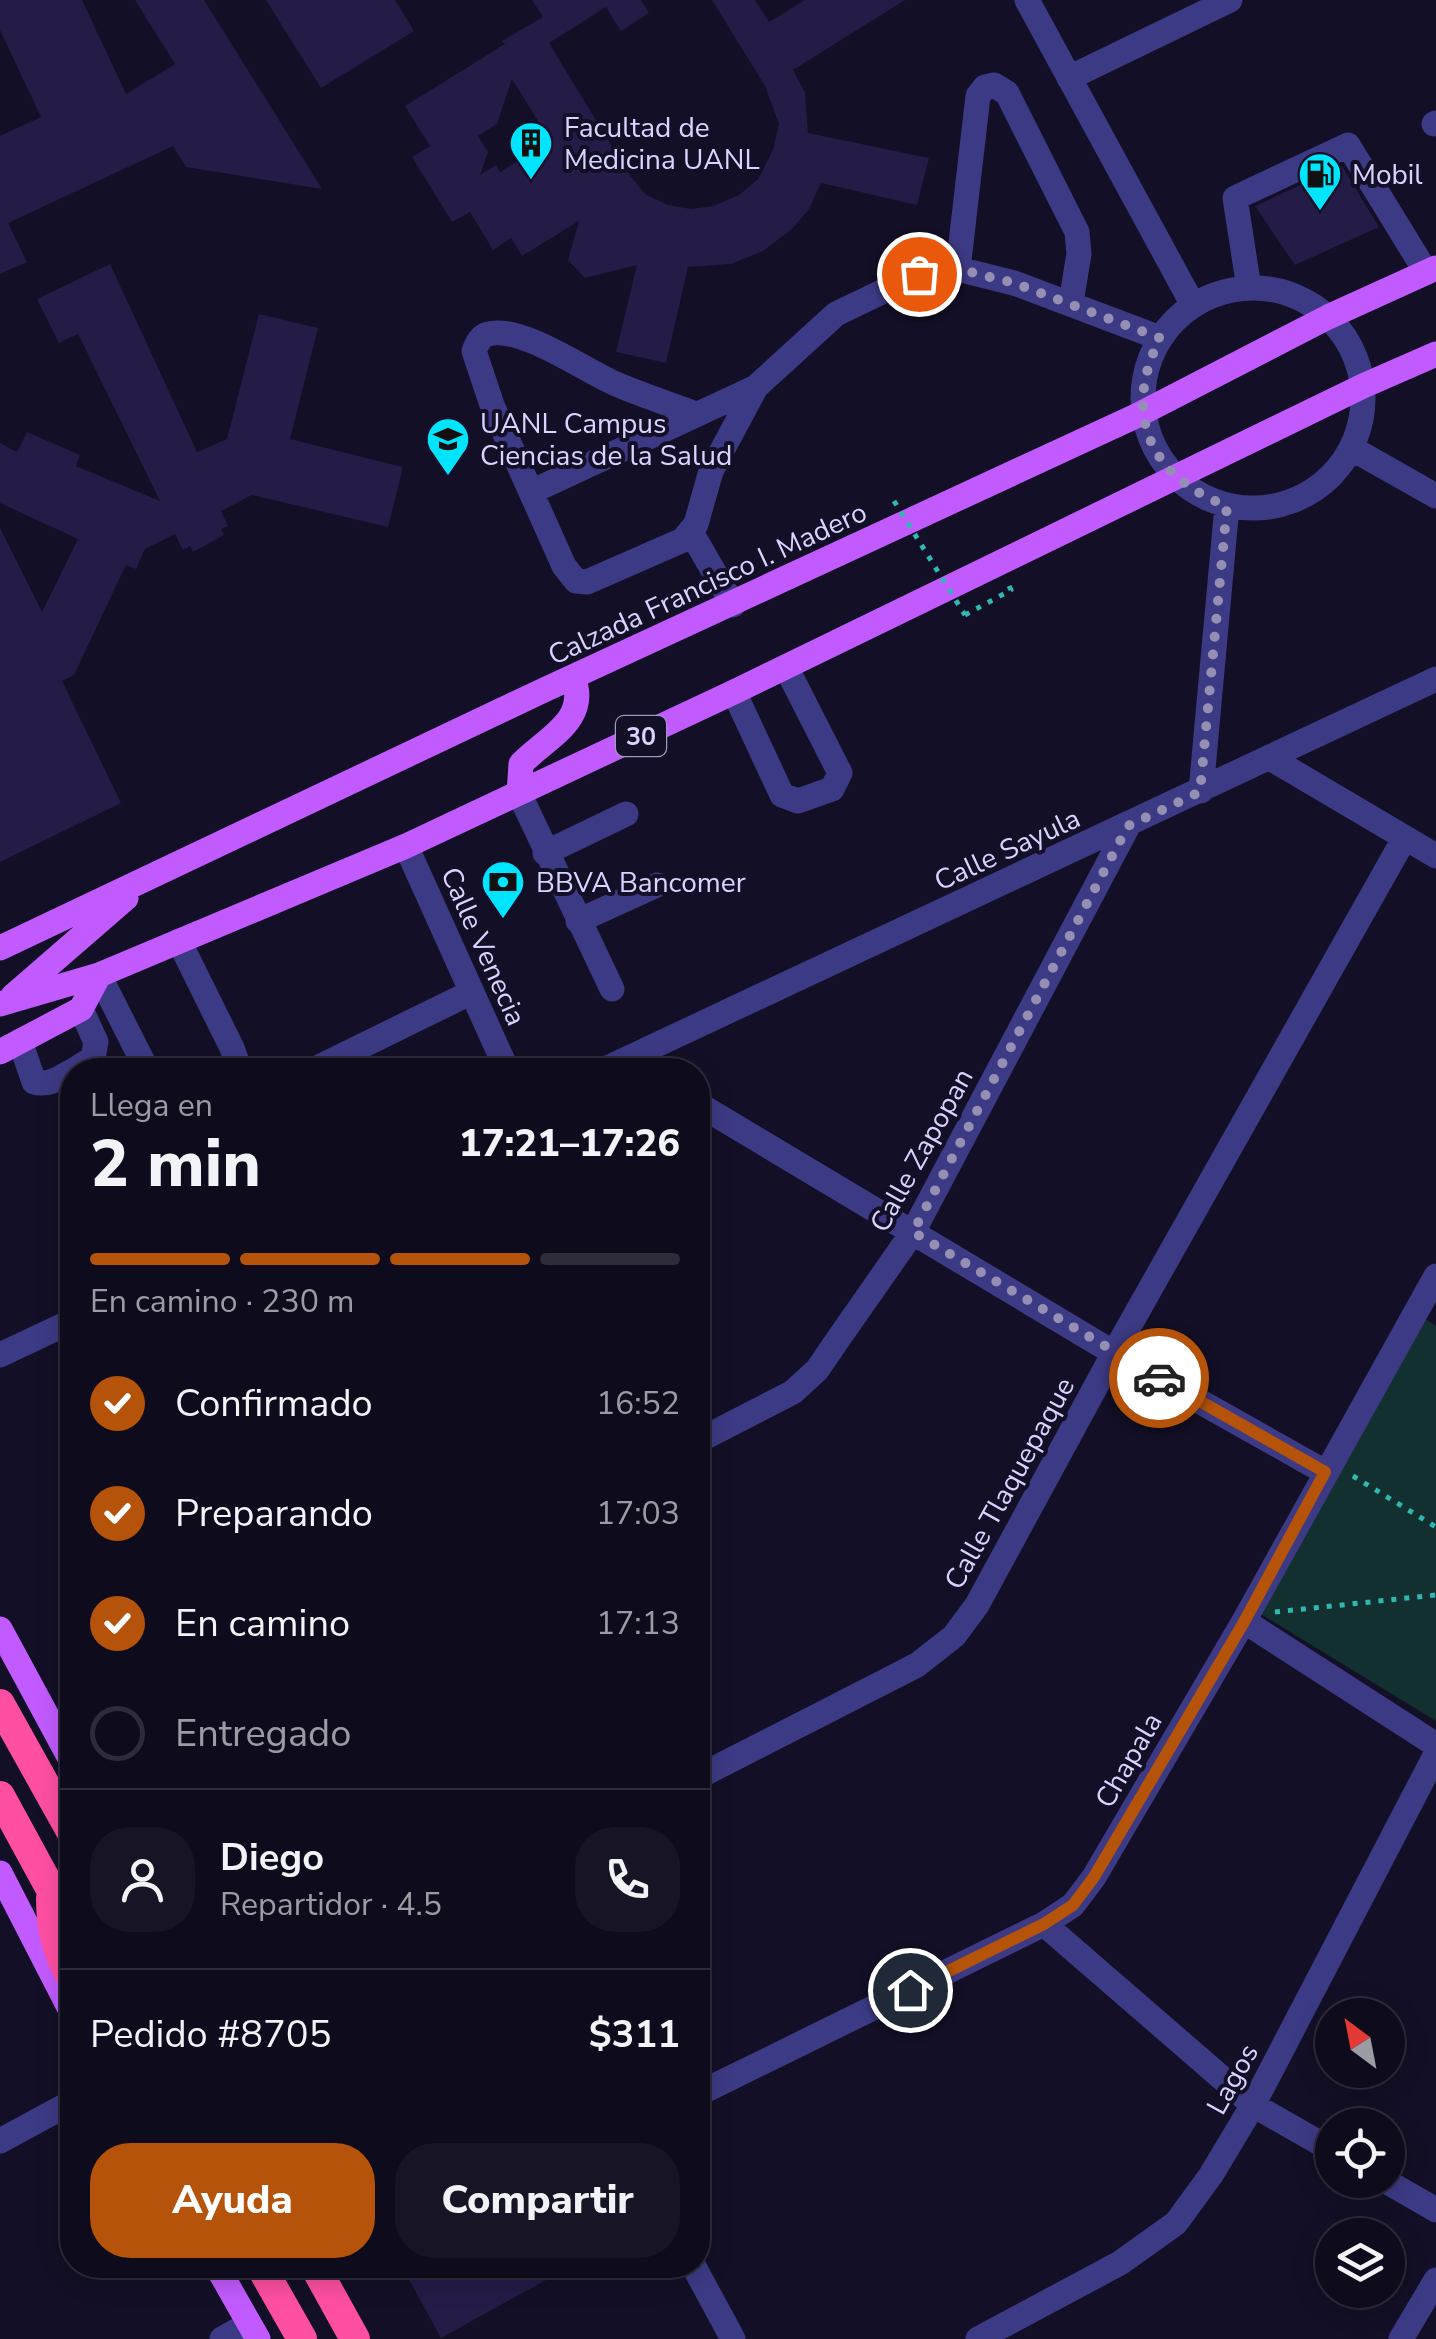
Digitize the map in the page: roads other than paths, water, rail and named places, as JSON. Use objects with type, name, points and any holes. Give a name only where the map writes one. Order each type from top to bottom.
[{"type":"highway","points":[[0,1704],[60,1812]]},
{"type":"highway","points":[[0,1796],[60,1905]]},
{"type":"highway","points":[[52,1890],[51,1928],[60,1956]]},
{"type":"highway","points":[[267,2278],[302,2339]]},
{"type":"highway","points":[[321,2278],[354,2339]]},
{"type":"main road","name":"Calzada Francisco I. Madero","points":[[0,948],[1143,412],[1328,317],[1431,270]]},
{"type":"main road","name":"30","points":[[2,1004],[99,975],[406,846],[1436,354]]},
{"type":"main road","points":[[518,793],[521,764],[575,712],[579,692],[573,677]]},
{"type":"main road","points":[[2,1004],[148,878]]},
{"type":"main road","points":[[10,1047],[81,1008],[99,975]]},
{"type":"main road","points":[[0,1629],[60,1740]]},
{"type":"main road","points":[[0,1873],[60,1990]]},
{"type":"main road","points":[[223,2278],[254,2332]]},
{"type":"street","points":[[1027,0],[1194,305]]},
{"type":"street","points":[[1069,78],[1230,0]]},
{"type":"street","points":[[958,269],[978,96],[985,87],[994,85],[1007,93],[1078,232],[1079,254],[1070,302]]},
{"type":"street","points":[[1249,288],[1235,198],[1348,146],[1431,270]]},
{"type":"street","points":[[531,492],[756,387],[836,314],[919,274],[958,269],[1070,302],[1160,338]]},
{"type":"street","points":[[1249,288],[1278,290],[1305,300],[1328,317],[1352,348],[1363,386],[1363,407],[1352,448],[1330,477],[1299,498],[1264,508],[1227,506],[1200,495],[1176,478],[1154,448],[1143,412],[1142,385],[1149,359],[1175,319],[1220,292],[1249,288]]},
{"type":"street","points":[[696,414],[614,383],[519,336],[489,334],[480,339],[474,359],[569,576],[576,581],[587,582],[604,575],[672,546],[691,532],[710,471],[756,387]]},
{"type":"street","points":[[1352,448],[1436,496]]},
{"type":"street","points":[[1200,792],[1227,506]]},
{"type":"street","points":[[691,532],[732,605]]},
{"type":"street","points":[[734,692],[782,795],[798,802],[832,789],[840,774],[786,667]]},
{"type":"street","name":"Calle Sayula","points":[[642,1058],[1436,679]]},
{"type":"street","points":[[1270,758],[1436,856]]},
{"type":"street","points":[[518,793],[612,989]]},
{"type":"street","points":[[545,853],[626,814]]},
{"type":"street","name":"Calle Zapopan","points":[[710,1435],[792,1392],[817,1370],[913,1232],[1128,826]]},
{"type":"street","name":"Calle Tlaquepaque","points":[[710,1771],[917,1665],[954,1636],[977,1605],[1114,1353],[1404,839]]},
{"type":"street","name":"Calle Venecia","points":[[406,846],[502,1058]]},
{"type":"street","points":[[578,921],[656,885]]},
{"type":"street","points":[[179,942],[236,1058]]},
{"type":"street","points":[[99,975],[141,1058]]},
{"type":"street","points":[[338,1058],[472,992]]},
{"type":"street","points":[[81,1008],[96,1049],[93,1058]]},
{"type":"street","points":[[10,1047],[34,1082],[42,1084],[60,1078]]},
{"type":"street","points":[[710,1111],[1114,1353],[1332,1470]]},
{"type":"street","name":"Chapala","points":[[710,2088],[1044,1924],[1073,1905],[1094,1877],[1251,1618],[1332,1470],[1427,1313],[1436,1276]]},
{"type":"street","points":[[0,1355],[60,1327]]},
{"type":"street","points":[[1251,1618],[1436,1745]]},
{"type":"street","name":"Lagos","points":[[978,2339],[1120,2264],[1176,2223],[1254,2105],[1436,1754]]},
{"type":"street","points":[[1044,1924],[1254,2105],[1315,2140]]},
{"type":"street","points":[[0,2142],[60,2109]]},
{"type":"street","points":[[1405,2192],[1436,2210]]},
{"type":"street","points":[[700,2278],[733,2339]]},
{"type":"street","points":[[1401,2339],[1436,2280]]},
{"type":"street","points":[[222,2339],[254,2332]]},
{"type":"place","name":"Facultad de Medicina UANL","points":[[531,181]]},
{"type":"place","name":"Mobil","points":[[1320,212]]},
{"type":"place","name":"UANL Campus Ciencias de la Salud","points":[[448,477]]},
{"type":"place","name":"BBVA Bancomer","points":[[503,920]]}]
